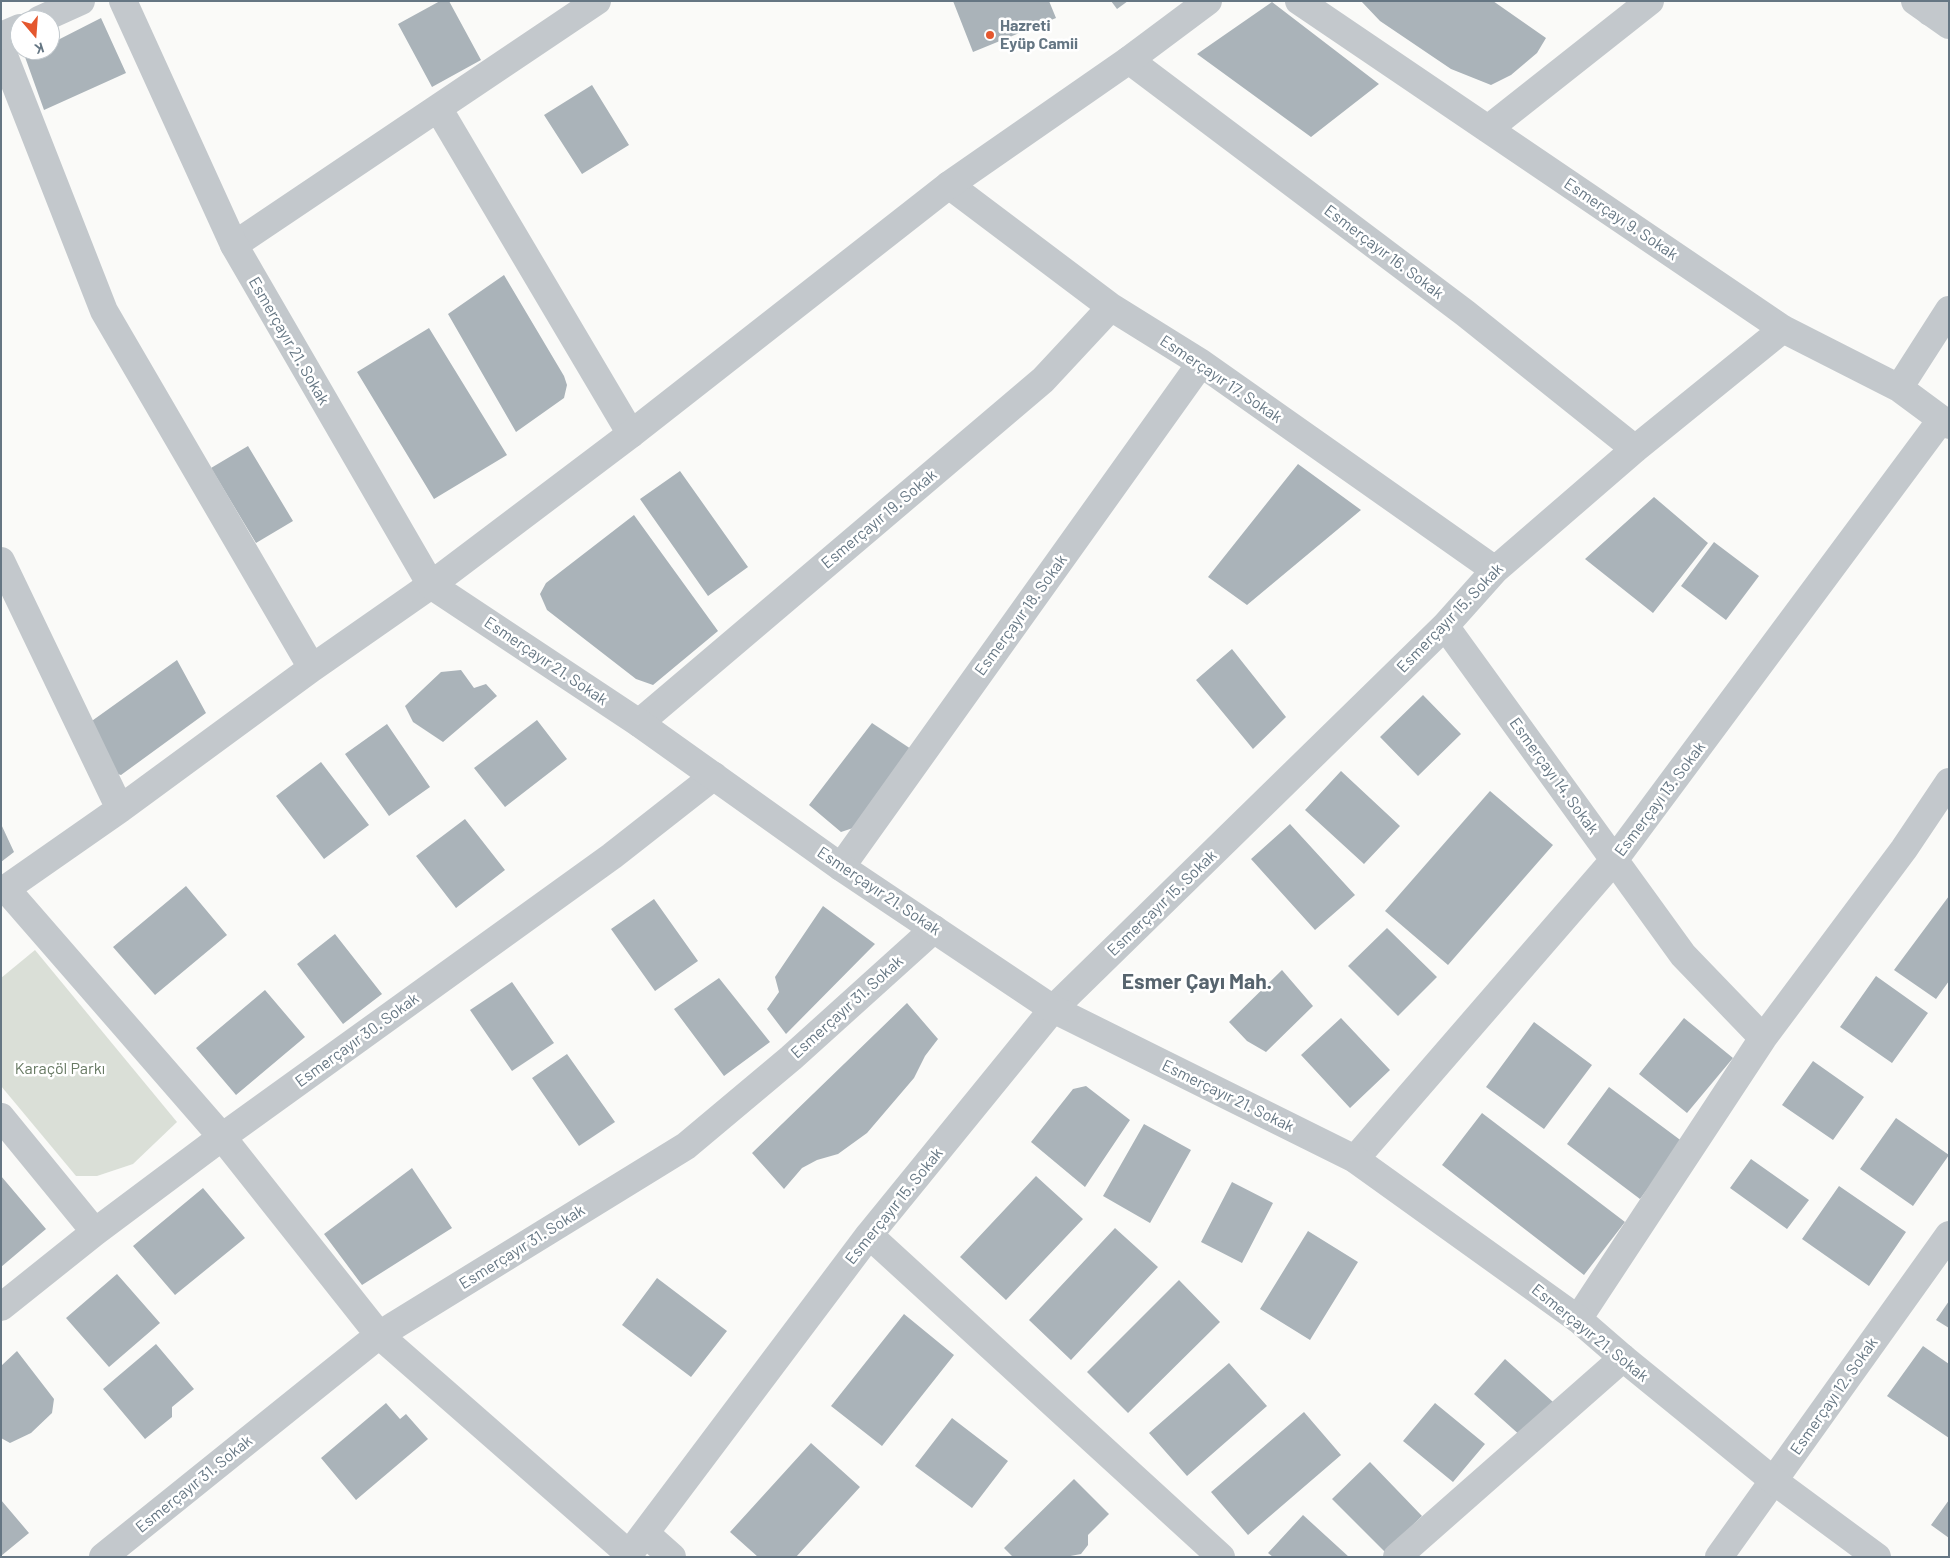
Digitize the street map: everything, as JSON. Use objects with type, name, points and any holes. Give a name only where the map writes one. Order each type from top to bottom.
[{"type":"street","points":[[60,10],[82,1]]},
{"type":"street","name":"Esmerçayır 21. Sokak","points":[[123,1],[234,245],[431,585],[639,723],[841,867],[1053,1009],[1355,1159],[1578,1318],[1623,1358],[1774,1481],[1877,1557]]},
{"type":"street","points":[[234,245],[597,1]]},
{"type":"street","points":[[628,1556],[379,1336],[222,1137],[4,891],[120,809],[312,668],[431,585],[631,434],[949,185],[1130,60],[1208,1]]},
{"type":"street","name":"Esmerçayı 9. Sokak","points":[[1299,1],[1783,329],[1899,388],[1945,423]]},
{"type":"street","points":[[1488,129],[1650,1]]},
{"type":"street","points":[[1,48],[104,311],[312,668]]},
{"type":"street","name":"Esmerçayır 16. Sokak","points":[[1130,60],[1465,313],[1635,449]]},
{"type":"street","points":[[438,108],[631,434]]},
{"type":"street","name":"Esmerçayır 17. Sokak","points":[[949,185],[1111,307],[1201,363],[1495,570]]},
{"type":"street","name":"Esmerçayır 19. Sokak","points":[[639,723],[1043,380],[1111,307]]},
{"type":"street","points":[[1899,388],[1949,310]]},
{"type":"street","name":"Esmerçayır 15. Sokak","points":[[628,1556],[869,1235],[1053,1009],[1445,626],[1495,570],[1635,449],[1783,329]]},
{"type":"street","name":"Esmerçayır 18. Sokak","points":[[841,867],[1201,363]]},
{"type":"street","name":"Esmerçayı 13. Sokak","points":[[1355,1159],[1615,860],[1945,423]]},
{"type":"street","points":[[1,561],[120,809]]},
{"type":"street","name":"Esmerçayı 14. Sokak","points":[[1445,626],[1683,955],[1762,1038]]},
{"type":"street","name":"Esmerçayır 30. Sokak","points":[[1,1307],[95,1232],[222,1137],[612,856],[714,776]]},
{"type":"street","points":[[1578,1318],[1762,1038],[1904,849],[1949,782]]},
{"type":"street","name":"Esmerçayır 31. Sokak","points":[[103,1557],[379,1336],[686,1146],[791,1058],[934,929]]},
{"type":"street","points":[[1,1117],[95,1232]]},
{"type":"street","points":[[869,1235],[1222,1557]]},
{"type":"street","name":"Esmerçayı 12. Sokak","points":[[1719,1557],[1949,1235]]},
{"type":"street","points":[[1397,1557],[1623,1358]]},
{"type":"street","points":[[645,1533],[672,1557]]},
{"type":"green space","name":"Karaçöl Parkı","points":[[35,950],[177,1122],[133,1164],[97,1176],[76,1176],[1,1086],[1,978]]},
{"type":"building","points":[[440,1],[449,1],[481,60],[432,87],[398,24]]},
{"type":"building","name":"Hazreti Eyüp Camii","points":[[953,1],[1049,1],[1056,18],[973,52]]},
{"type":"building","points":[[1111,1],[1128,1],[1117,9]]},
{"type":"building","points":[[1361,1],[1493,1],[1546,38],[1537,53],[1511,75],[1491,85],[1451,69],[1380,21]]},
{"type":"building","points":[[1272,2],[1379,84],[1311,137],[1197,54]]},
{"type":"building","points":[[101,18],[126,73],[44,110],[26,60],[60,60],[60,39]]},
{"type":"building","points":[[592,85],[629,145],[582,174],[544,115]]},
{"type":"building","points":[[504,275],[564,376],[567,385],[564,398],[516,432],[448,314]]},
{"type":"building","points":[[429,328],[507,455],[434,499],[357,372]]},
{"type":"building","points":[[248,446],[293,521],[256,543],[211,468]]},
{"type":"building","points":[[1298,464],[1361,510],[1247,605],[1208,577]]},
{"type":"building","points":[[680,471],[748,567],[708,596],[640,499]]},
{"type":"building","points":[[1654,497],[1708,543],[1653,613],[1585,559]]},
{"type":"building","points":[[634,515],[718,631],[653,685],[636,679],[547,610],[540,594],[546,583]]},
{"type":"building","points":[[1714,542],[1759,576],[1726,620],[1681,586]]},
{"type":"building","points":[[1232,649],[1286,717],[1253,749],[1196,680]]},
{"type":"building","points":[[177,660],[206,713],[121,775],[114,773],[89,723]]},
{"type":"building","points":[[461,670],[474,688],[486,684],[497,696],[443,742],[413,722],[405,706],[441,672]]},
{"type":"building","points":[[1423,695],[1461,734],[1418,776],[1380,737]]},
{"type":"building","points":[[537,720],[567,759],[505,807],[474,768]]},
{"type":"building","points":[[872,723],[914,751],[859,826],[841,832],[809,805]]},
{"type":"building","points":[[387,724],[430,787],[389,816],[345,754]]},
{"type":"building","points":[[321,762],[369,825],[324,859],[276,796]]},
{"type":"building","points":[[1341,771],[1400,826],[1364,864],[1305,810]]},
{"type":"building","points":[[1490,791],[1553,845],[1448,965],[1385,911]]},
{"type":"building","points":[[465,819],[505,870],[456,908],[416,856]]},
{"type":"building","points":[[1,824],[14,852],[1,862]]},
{"type":"building","points":[[1290,824],[1355,895],[1315,930],[1251,859]]},
{"type":"building","points":[[186,886],[227,935],[155,995],[113,947]]},
{"type":"building","points":[[1949,896],[1949,981],[1936,999],[1894,970]]},
{"type":"building","points":[[654,899],[698,961],[655,991],[611,929]]},
{"type":"building","points":[[823,906],[875,944],[786,1034],[767,1009],[779,992],[775,977]]},
{"type":"building","points":[[1387,928],[1437,977],[1398,1016],[1348,966]]},
{"type":"building","points":[[335,934],[382,994],[343,1024],[297,964]]},
{"type":"building","points":[[1282,970],[1313,1006],[1266,1052],[1247,1041],[1229,1022]]},
{"type":"building","points":[[1876,976],[1928,1013],[1892,1063],[1840,1027]]},
{"type":"building","points":[[719,978],[770,1042],[724,1076],[674,1009]]},
{"type":"building","points":[[512,982],[554,1043],[512,1071],[470,1010]]},
{"type":"building","points":[[265,990],[305,1037],[236,1095],[196,1048]]},
{"type":"building","points":[[907,1003],[938,1039],[925,1056],[914,1078],[867,1133],[838,1154],[817,1160],[802,1168],[784,1189],[752,1153]]},
{"type":"building","points":[[1341,1018],[1390,1070],[1350,1108],[1301,1055]]},
{"type":"building","points":[[1684,1018],[1733,1058],[1687,1113],[1639,1074]]},
{"type":"building","points":[[1534,1022],[1592,1065],[1544,1129],[1486,1087]]},
{"type":"building","points":[[567,1054],[615,1122],[579,1146],[532,1078]]},
{"type":"building","points":[[1813,1061],[1864,1097],[1833,1140],[1782,1105]]},
{"type":"building","points":[[1086,1086],[1130,1120],[1085,1187],[1031,1142],[1073,1089]]},
{"type":"building","points":[[1609,1087],[1683,1142],[1640,1199],[1567,1144]]},
{"type":"building","points":[[1482,1113],[1625,1222],[1584,1275],[1442,1165]]},
{"type":"building","points":[[1896,1118],[1949,1155],[1913,1206],[1860,1169]]},
{"type":"building","points":[[1144,1124],[1191,1150],[1150,1223],[1103,1196]]},
{"type":"building","points":[[1751,1159],[1809,1200],[1787,1229],[1730,1188]]},
{"type":"building","points":[[412,1168],[452,1228],[362,1285],[324,1234]]},
{"type":"building","points":[[1,1176],[46,1229],[1,1267]]},
{"type":"building","points":[[1036,1176],[1083,1219],[1006,1300],[960,1257]]},
{"type":"building","points":[[1232,1182],[1273,1203],[1242,1263],[1201,1242]]},
{"type":"building","points":[[1839,1186],[1906,1232],[1869,1286],[1802,1239]]},
{"type":"building","points":[[203,1188],[245,1238],[175,1295],[133,1246]]},
{"type":"building","points":[[1115,1228],[1158,1267],[1071,1360],[1029,1320]]},
{"type":"building","points":[[1308,1231],[1358,1262],[1310,1340],[1260,1309]]},
{"type":"building","points":[[117,1274],[160,1323],[109,1367],[66,1318]]},
{"type":"building","points":[[657,1278],[727,1331],[691,1377],[622,1325]]},
{"type":"building","points":[[1179,1280],[1220,1322],[1128,1413],[1087,1372]]},
{"type":"building","points":[[1949,1301],[1949,1328],[1936,1320]]},
{"type":"building","points":[[904,1314],[954,1355],[882,1446],[831,1406]]},
{"type":"building","points":[[156,1344],[194,1389],[172,1407],[172,1417],[145,1439],[103,1389]]},
{"type":"building","points":[[1923,1346],[1949,1364],[1949,1438],[1887,1396]]},
{"type":"building","points":[[17,1351],[54,1399],[52,1413],[31,1433],[10,1443],[1,1438],[1,1366]]},
{"type":"building","points":[[1505,1359],[1553,1402],[1522,1437],[1474,1394]]},
{"type":"building","points":[[1229,1363],[1267,1406],[1187,1476],[1149,1433]]},
{"type":"building","points":[[386,1403],[400,1419],[406,1414],[428,1439],[356,1500],[321,1458]]},
{"type":"building","points":[[1435,1403],[1485,1444],[1453,1482],[1403,1441]]},
{"type":"building","points":[[1304,1412],[1341,1455],[1248,1535],[1211,1492]]},
{"type":"building","points":[[952,1418],[1008,1461],[972,1508],[915,1466]]},
{"type":"building","points":[[811,1443],[860,1487],[796,1557],[758,1557],[730,1532]]},
{"type":"building","points":[[1370,1462],[1422,1516],[1385,1552],[1332,1499]]},
{"type":"building","points":[[1074,1479],[1109,1514],[1088,1535],[1088,1545],[1081,1554],[1065,1557],[1013,1557],[1004,1548]]},
{"type":"building","points":[[1,1500],[29,1533],[1,1556]]},
{"type":"building","points":[[1949,1500],[1949,1538],[1931,1525]]},
{"type":"building","points":[[1303,1515],[1349,1557],[1273,1557],[1268,1553]]},
{"type":"place","name":"Hazreti Eyüp Camii","points":[[990,35]]},
{"type":"district","name":"Esmer Çayı Mah.","points":[[1197,982]]}]
